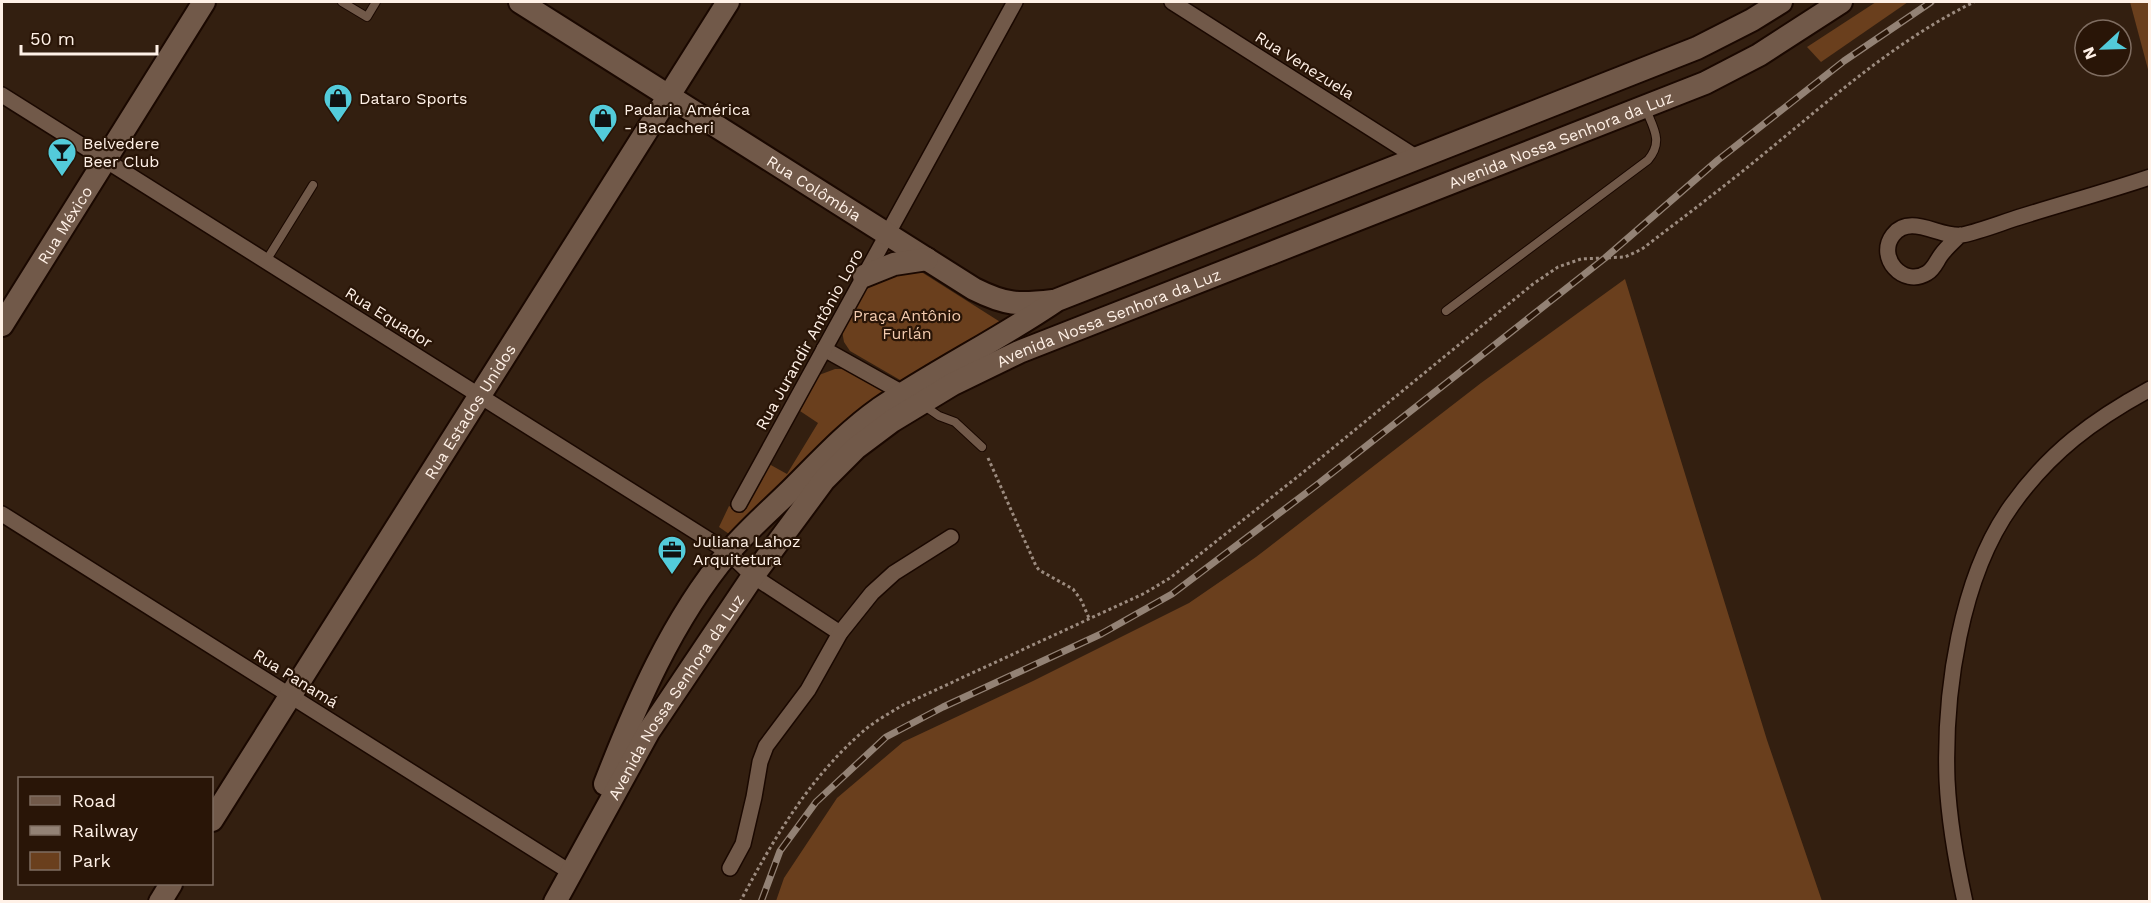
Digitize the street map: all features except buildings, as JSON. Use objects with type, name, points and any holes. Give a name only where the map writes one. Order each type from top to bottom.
[{"type":"main road","name":"Rua México","points":[[2,325],[204,2]]},
{"type":"main road","name":"Rua Colômbia","points":[[520,2],[974,289],[1005,303],[1023,304],[1057,300]]},
{"type":"main road","name":"Rua Estados Unidos","points":[[213,818],[728,2]]},
{"type":"main road","name":"Avenida Nossa Senhora da Luz","points":[[555,902],[640,745],[753,576],[811,496],[838,465],[912,398],[1057,300],[1697,48],[1752,20],[1781,2]]},
{"type":"main road","name":"Avenida Nossa Senhora da Luz","points":[[570,872],[621,742],[657,664],[696,598],[728,552],[841,441],[878,410],[953,384],[1019,352],[1732,70],[1792,36],[1841,2]]},
{"type":"main road","points":[[864,276],[894,264],[927,260]]},
{"type":"main road","points":[[160,902],[170,885]]},
{"type":"street","name":"Rua Jurandir Antônio Loro","points":[[739,504],[1015,2]]},
{"type":"street","name":"Rua Venezuela","points":[[1172,2],[1419,159]]},
{"type":"street","name":"Rua Equador","points":[[2,95],[728,552],[753,576],[840,633]]},
{"type":"street","points":[[1960,235],[1940,256],[1934,268],[1914,278],[1898,273],[1892,266],[1887,253],[1888,243],[1894,233],[1902,227],[1912,225],[1960,235],[2150,177]]},
{"type":"street","points":[[2130,183],[2150,186]]},
{"type":"street","points":[[824,349],[912,398]]},
{"type":"street","points":[[1965,902],[1955,858],[1950,815],[1947,779],[1948,743],[1955,663],[1974,581],[1992,540],[2011,507],[2034,477],[2090,424],[2150,389]]},
{"type":"street","name":"Rua Panamá","points":[[2,514],[570,872]]},
{"type":"street","points":[[730,868],[746,835],[760,762],[766,746],[808,690],[840,633],[872,593],[894,573],[951,537]]},
{"type":"lane","points":[[342,2],[367,17],[376,2]]},
{"type":"lane","points":[[1446,311],[1648,160],[1657,150],[1658,139],[1645,106]]},
{"type":"lane","points":[[266,261],[313,185]]},
{"type":"lane","points":[[912,398],[939,416],[955,422],[982,447]]},
{"type":"path","points":[[740,902],[766,852],[800,800],[828,766],[867,728],[901,706],[1145,593],[1170,578],[1533,284],[1558,267],[1581,259],[1625,257],[1642,249],[1760,158],[1882,57],[1925,28],[1974,2]]},
{"type":"path","points":[[982,447],[995,470],[1035,566],[1073,589],[1089,618]]},
{"type":"green space","points":[[1876,2],[1908,2],[1821,62],[1807,47]]},
{"type":"green space","points":[[2130,2],[2149,2],[2149,73]]},
{"type":"green space","name":"Praça Antônio Furlán","points":[[906,271],[923,273],[1005,325],[907,384],[850,351],[844,342],[842,331],[864,292],[873,282]]},
{"type":"green space","points":[[1625,279],[1767,740],[1822,901],[776,901],[784,878],[837,798],[903,742],[1033,681],[1189,603],[1256,557],[1481,383]]},
{"type":"green space","points":[[835,369],[844,369],[889,395],[732,536],[719,527],[729,506],[743,513],[769,464],[787,474],[818,423],[800,411],[819,375]]},
{"type":"railway","points":[[761,902],[780,851],[816,802],[886,737],[943,707],[1101,634],[1172,594],[1318,484],[1605,258],[1718,160],[1844,61],[1931,2]]},
{"type":"place","name":"Dataro Sports","points":[[338,124]]},
{"type":"place","name":"Padaria América - Bacacheri","points":[[603,144]]},
{"type":"place","name":"Belvedere Beer Club","points":[[62,178]]},
{"type":"place","name":"Juliana Lahoz Arquitetura","points":[[672,576]]}]
